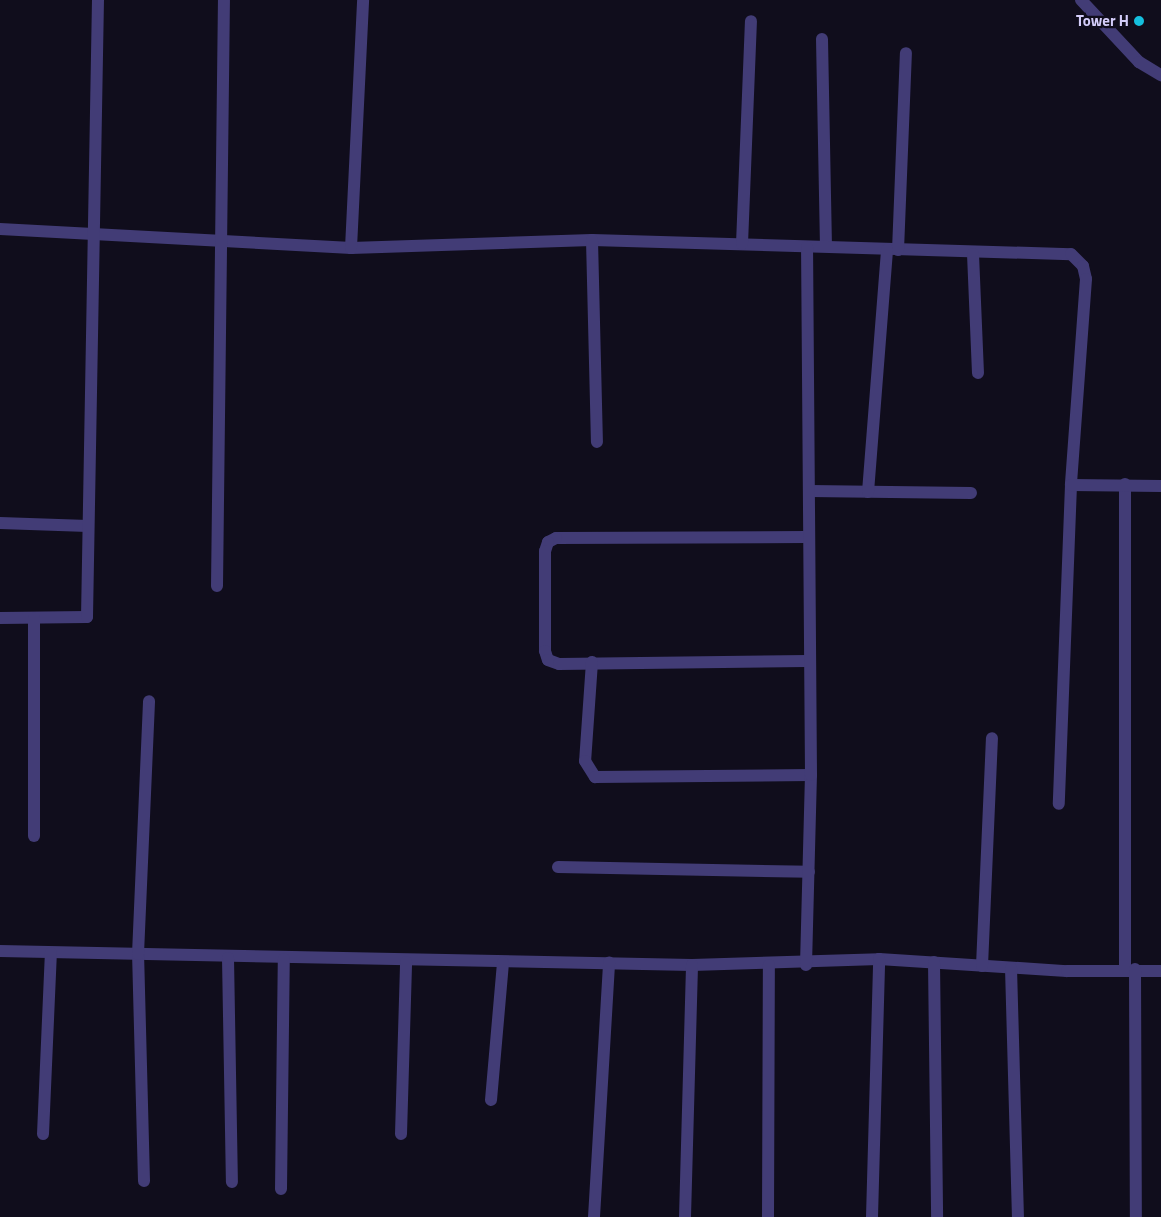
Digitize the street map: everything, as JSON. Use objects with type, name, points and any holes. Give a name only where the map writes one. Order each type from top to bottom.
[{"type":"street","points":[[0,618],[87,617],[96,231],[98,0]]},
{"type":"street","points":[[217,586],[218,239],[224,0]]},
{"type":"street","points":[[351,248],[363,0]]},
{"type":"street","points":[[1081,0],[1140,62],[1161,75]]},
{"type":"street","points":[[742,244],[751,21]]},
{"type":"street","points":[[822,40],[826,246]]},
{"type":"street","points":[[868,492],[892,250],[906,53]]},
{"type":"street","points":[[0,229],[96,231],[351,248],[592,240],[826,246],[973,254],[1070,254],[1083,266],[1086,279],[1070,485],[1059,804]]},
{"type":"street","points":[[592,240],[597,442]]},
{"type":"street","points":[[806,965],[811,775],[807,661],[807,537],[810,491],[807,247]]},
{"type":"street","points":[[973,254],[978,374]]},
{"type":"street","points":[[1070,485],[1125,484],[1161,486]]},
{"type":"street","points":[[1125,484],[1130,969],[1136,1217]]},
{"type":"street","points":[[810,491],[972,493]]},
{"type":"street","points":[[0,522],[88,526]]},
{"type":"street","points":[[807,537],[556,538],[548,542],[545,651],[548,660],[558,664],[592,662],[807,661]]},
{"type":"street","points":[[34,618],[34,836]]},
{"type":"street","points":[[592,662],[586,761],[595,777],[811,775]]},
{"type":"street","points":[[144,1181],[138,954],[149,701]]},
{"type":"street","points":[[982,966],[992,738]]},
{"type":"street","points":[[558,867],[809,872]]},
{"type":"street","points":[[0,951],[284,960],[609,962],[692,965],[806,965],[879,960],[1011,968],[1161,971]]},
{"type":"street","points":[[43,1134],[51,953]]},
{"type":"street","points":[[228,958],[232,1182]]},
{"type":"street","points":[[281,1189],[284,960]]},
{"type":"street","points":[[872,1217],[879,960]]},
{"type":"street","points":[[401,1134],[406,962]]},
{"type":"street","points":[[491,1100],[503,962]]},
{"type":"street","points":[[594,1217],[609,962]]},
{"type":"street","points":[[934,962],[936,1217]]},
{"type":"street","points":[[685,1217],[692,965]]},
{"type":"street","points":[[768,1217],[769,965]]},
{"type":"street","points":[[1011,968],[1018,1217]]},
{"type":"place","name":"Tower H","points":[[1139,21]]}]
